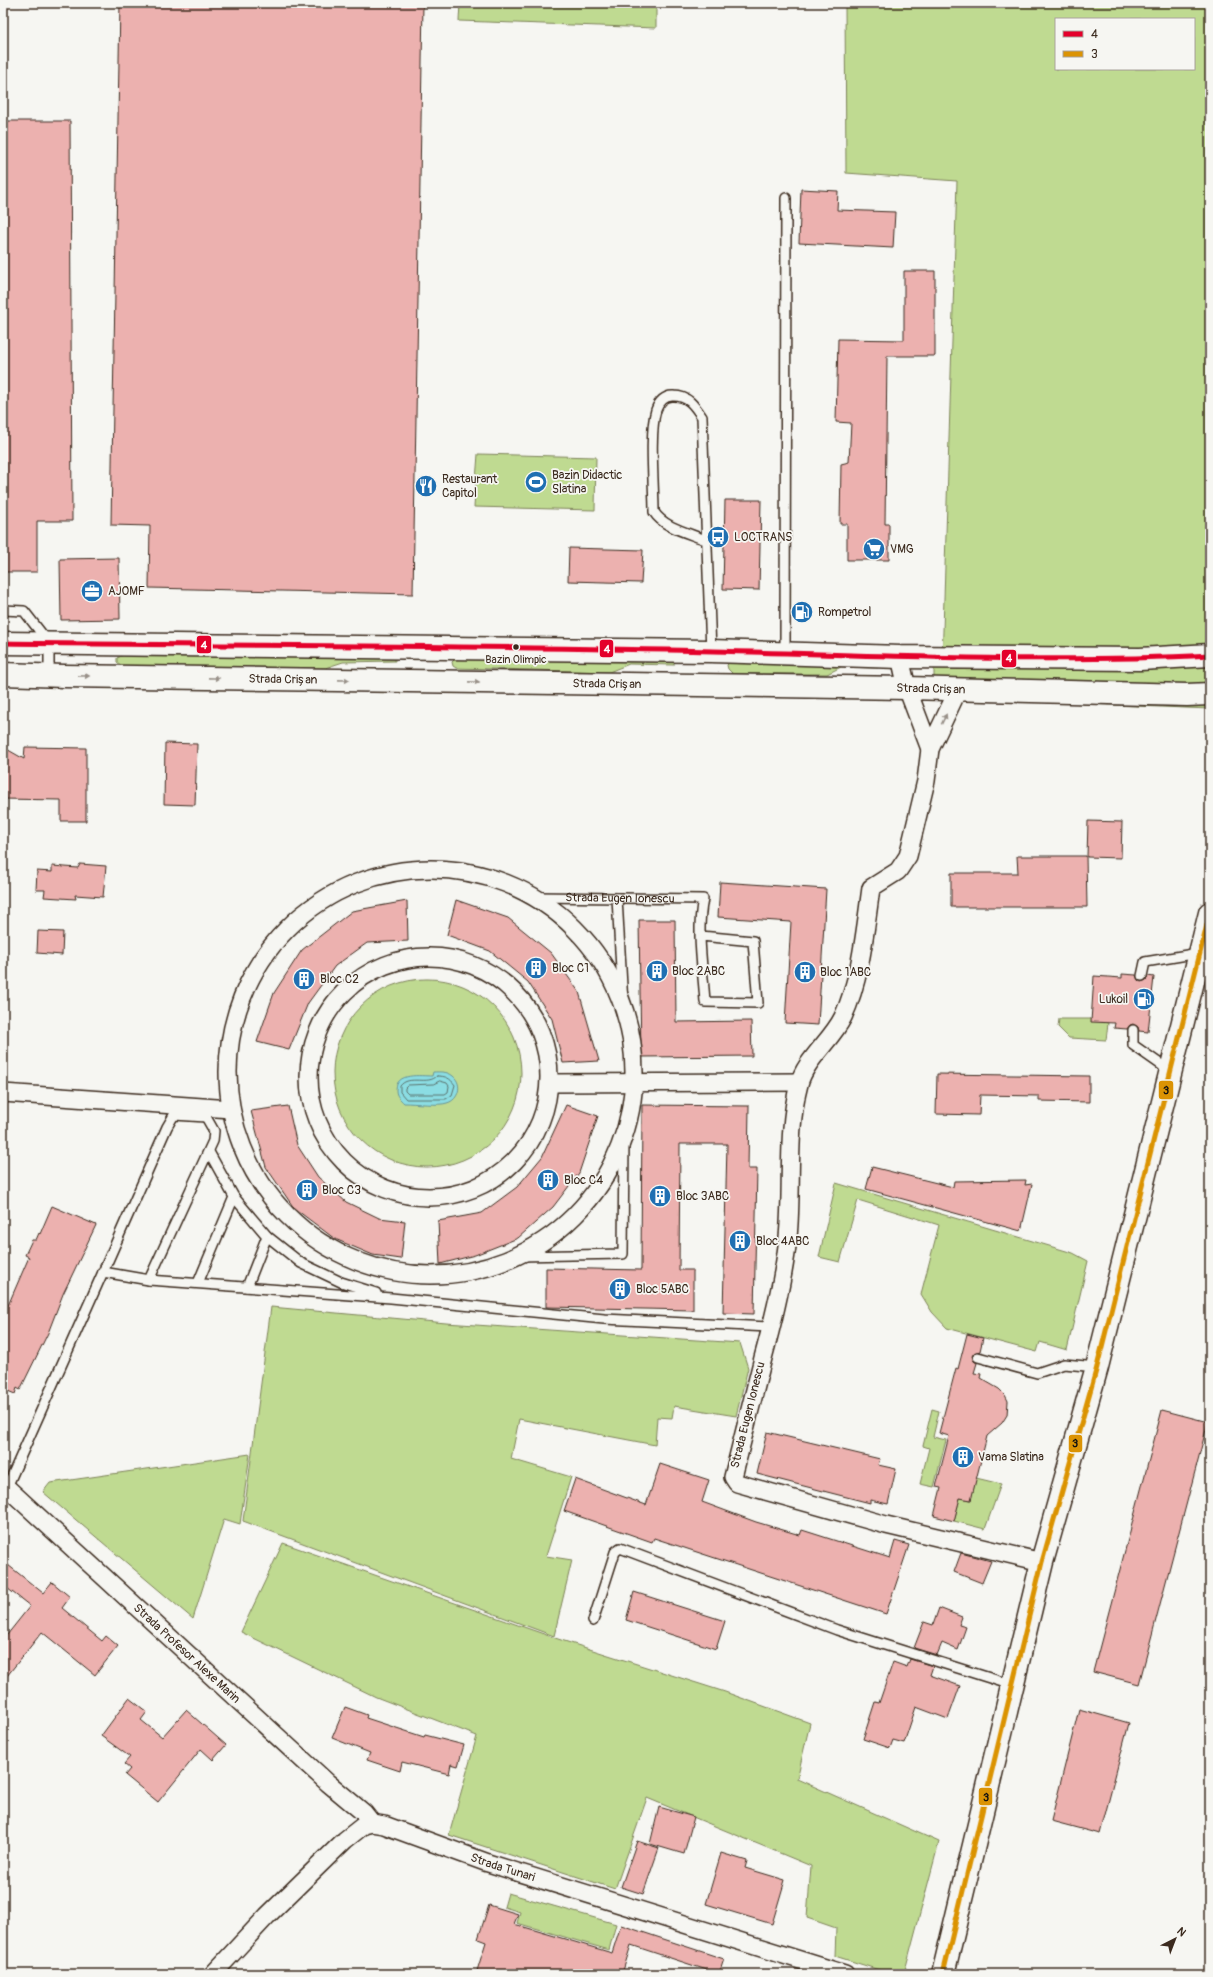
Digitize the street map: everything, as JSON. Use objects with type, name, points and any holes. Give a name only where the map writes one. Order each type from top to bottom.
[{"type":"main road","points":[[3,643],[711,651],[900,657],[1140,659],[1210,655]]},
{"type":"main road","name":"Strada Crișan","points":[[3,674],[1210,694]]},
{"type":"main road","points":[[943,1974],[1042,1562],[1097,1367],[1210,913]]},
{"type":"street","name":"Strada Eugen Ionescu","points":[[900,657],[907,688],[930,749]]},
{"type":"street","name":"Strada Eugen Ionescu","points":[[958,690],[930,749],[926,781],[908,856],[898,871],[871,888],[862,948],[842,1017],[832,1035],[810,1063],[799,1082],[794,1108],[790,1164],[788,1237],[780,1293],[733,1477],[737,1484],[886,1525],[1042,1562]]},
{"type":"street","name":"Strada Eugen Ionescu","points":[[416,869],[451,869],[495,879],[536,897],[589,943],[623,1004],[633,1043],[635,1083],[624,1141],[600,1188],[565,1227],[520,1256],[480,1271],[439,1276],[381,1270],[328,1248],[283,1212],[249,1164],[231,1109],[228,1062],[236,1014],[254,970],[283,932],[320,901],[363,880],[381,875],[416,869]]},
{"type":"street","points":[[437,956],[468,962],[496,976],[520,996],[537,1022],[548,1052],[550,1083],[543,1118],[540,1125],[526,1150],[500,1176],[468,1192],[432,1198],[398,1194],[372,1183],[366,1180],[339,1158],[320,1128],[309,1095],[309,1059],[320,1025],[340,995],[368,972],[401,959],[437,956]]},
{"type":"street","points":[[550,1083],[799,1082]]},
{"type":"street","points":[[3,1093],[208,1112],[231,1109]]},
{"type":"street","name":"Strada Profesor Alexe Marin","points":[[5,1485],[364,1813],[372,1823]]},
{"type":"street","points":[[213,1974],[267,1916],[345,1840],[364,1825],[372,1823]]},
{"type":"street","name":"Strada Tunari","points":[[372,1823],[384,1825],[488,1862],[845,1974]]},
{"type":"lane","points":[[785,653],[786,198]]},
{"type":"lane","points":[[706,540],[659,520],[654,512],[653,425],[656,410],[661,401],[669,395],[680,396],[693,403],[702,417],[711,651]]},
{"type":"lane","points":[[3,610],[24,611],[49,643],[49,675]]},
{"type":"lane","name":"Strada Eugen Ionescu","points":[[536,897],[704,899],[701,909],[702,936]]},
{"type":"lane","points":[[617,898],[623,1004]]},
{"type":"lane","points":[[702,936],[753,941],[758,1003],[705,1002],[702,936]]},
{"type":"lane","points":[[1142,976],[1145,962],[1201,953]]},
{"type":"lane","points":[[1133,1030],[1133,1045],[1171,1072]]},
{"type":"lane","points":[[5,1485],[103,1272],[164,1134],[174,1115],[208,1112],[214,1130],[213,1141],[149,1280]]},
{"type":"lane","points":[[520,1256],[623,1254],[624,1141]]},
{"type":"lane","points":[[209,1152],[234,1197],[267,1236],[302,1263],[341,1282],[391,1298]]},
{"type":"lane","points":[[198,1283],[234,1197]]},
{"type":"lane","points":[[247,1287],[267,1236]]},
{"type":"lane","points":[[103,1272],[149,1280],[391,1298],[604,1319],[771,1328]]},
{"type":"lane","points":[[978,1357],[1037,1373],[1064,1364],[1097,1367]]},
{"type":"lane","points":[[594,1621],[615,1552],[620,1548],[837,1630],[1012,1685]]},
{"type":"green space","points":[[460,3],[656,3],[656,28],[459,21]]},
{"type":"green space","points":[[845,3],[1210,3],[1210,709],[941,698],[934,678],[934,663],[942,663],[957,181],[846,173]]},
{"type":"green space","name":"Bazin Didactic Slatina","points":[[478,454],[596,457],[595,510],[474,507]]},
{"type":"green space","points":[[124,655],[395,658],[395,661],[343,662],[325,668],[122,666],[117,662],[117,658]]},
{"type":"green space","points":[[455,659],[674,662],[674,665],[629,664],[609,672],[456,668],[453,666],[452,662]]},
{"type":"green space","points":[[730,662],[878,665],[878,668],[841,667],[827,674],[733,674],[728,669],[727,665]]},
{"type":"green space","points":[[436,979],[445,980],[472,990],[480,994],[494,1006],[506,1020],[514,1037],[520,1055],[520,1091],[514,1109],[506,1126],[494,1140],[480,1152],[463,1160],[445,1166],[418,1167],[409,1166],[391,1160],[374,1152],[360,1140],[348,1126],[334,1091],[333,1064],[334,1055],[340,1037],[348,1020],[360,1006],[374,994],[409,980]]},
{"type":"green space","points":[[1059,1019],[1092,1019],[1108,1023],[1106,1040],[1069,1038],[1058,1027]]},
{"type":"green space","points":[[836,1183],[1073,1253],[1088,1261],[1067,1350],[1040,1342],[1037,1352],[947,1328],[932,1312],[921,1294],[939,1225],[858,1200],[840,1262],[819,1257]]},
{"type":"green space","points":[[271,1307],[446,1323],[740,1343],[748,1368],[736,1416],[674,1406],[672,1418],[657,1417],[655,1445],[519,1419],[511,1459],[571,1477],[546,1556],[572,1560],[554,1636],[243,1521]]},
{"type":"green space","points":[[932,1409],[939,1411],[933,1437],[946,1440],[934,1487],[920,1484],[929,1448],[923,1446]]},
{"type":"green space","points":[[250,1454],[240,1524],[224,1519],[193,1619],[43,1492],[50,1483]]},
{"type":"green space","points":[[976,1478],[1001,1484],[985,1529],[954,1521],[960,1498],[971,1500]]},
{"type":"green space","points":[[283,1543],[558,1639],[725,1692],[810,1723],[797,1779],[939,1842],[904,1974],[892,1974],[835,1956],[836,1928],[807,1918],[811,1866],[647,1798],[615,1889],[449,1835],[477,1736],[376,1697],[241,1632]]},
{"type":"green space","points":[[508,1893],[616,1924],[609,1950],[517,1923],[520,1912],[504,1907]]},
{"type":"water","points":[[433,1072],[448,1073],[456,1079],[459,1087],[457,1095],[454,1099],[443,1104],[426,1104],[404,1103],[398,1097],[396,1090],[397,1084],[400,1080],[410,1076],[432,1076]]},
{"type":"building","points":[[120,3],[423,3],[413,594],[149,588],[150,526],[111,525]]},
{"type":"building","points":[[3,121],[70,121],[72,521],[37,521],[37,572],[3,572]]},
{"type":"building","points":[[801,189],[838,191],[837,210],[895,212],[893,248],[799,243]]},
{"type":"building","points":[[904,271],[935,271],[935,356],[887,356],[885,524],[889,524],[889,560],[847,560],[847,524],[840,524],[841,464],[849,462],[851,423],[836,422],[838,339],[904,340]]},
{"type":"building","points":[[725,500],[761,500],[759,590],[723,589]]},
{"type":"building","points":[[569,548],[643,550],[641,583],[568,581]]},
{"type":"building","points":[[119,558],[120,619],[61,620],[60,559]]},
{"type":"building","points":[[165,743],[197,744],[195,805],[164,804]]},
{"type":"building","points":[[3,747],[24,759],[25,747],[86,748],[86,821],[61,821],[61,800],[3,799]]},
{"type":"building","points":[[1088,821],[1122,822],[1121,858],[1087,857]]},
{"type":"building","points":[[1017,856],[1086,856],[1087,907],[951,907],[951,873],[1018,873]]},
{"type":"building","points":[[80,864],[106,866],[103,897],[75,895],[76,899],[44,897],[45,890],[36,890],[37,871],[52,872],[52,866],[78,868]]},
{"type":"building","name":"Bloc 1ABC","points":[[720,882],[826,889],[818,1025],[785,1023],[791,922],[718,917]]},
{"type":"building","name":"Bloc C1","points":[[456,900],[508,918],[551,953],[579,992],[599,1061],[563,1063],[552,1019],[528,982],[490,951],[447,935]]},
{"type":"building","name":"Bloc C2","points":[[407,901],[408,941],[367,943],[335,966],[308,1003],[289,1050],[257,1042],[274,993],[302,950],[352,911]]},
{"type":"building","name":"Bloc 2ABC","points":[[639,920],[675,920],[676,1022],[751,1021],[752,1056],[641,1057]]},
{"type":"building","points":[[38,931],[63,932],[62,955],[37,953]]},
{"type":"building","points":[[1122,974],[1136,975],[1138,980],[1141,982],[1146,980],[1148,976],[1154,977],[1148,1032],[1139,1031],[1138,1027],[1133,1024],[1127,1029],[1114,1028],[1115,1023],[1091,1022],[1094,976],[1122,978]]},
{"type":"building","points":[[937,1074],[1089,1076],[1089,1102],[1039,1101],[1039,1096],[980,1095],[979,1115],[936,1114]]},
{"type":"building","name":"Bloc C4","points":[[566,1105],[598,1116],[579,1173],[553,1207],[518,1238],[475,1255],[440,1264],[438,1221],[482,1213],[517,1187],[542,1157]]},
{"type":"building","points":[[642,1105],[749,1106],[748,1169],[757,1169],[754,1314],[723,1313],[727,1144],[680,1144],[679,1270],[693,1270],[693,1310],[546,1307],[546,1268],[641,1270]]},
{"type":"building","name":"Bloc C3","points":[[288,1106],[297,1145],[318,1177],[346,1202],[379,1218],[405,1221],[401,1259],[373,1255],[335,1239],[294,1208],[266,1167],[251,1111]]},
{"type":"building","points":[[872,1167],[953,1187],[954,1181],[1026,1180],[1025,1185],[1032,1184],[1021,1231],[866,1189]]},
{"type":"building","points":[[52,1206],[96,1225],[63,1294],[48,1333],[20,1390],[17,1388],[15,1394],[3,1389],[3,1317],[29,1257],[25,1255],[32,1240],[36,1240],[39,1233],[40,1234]]},
{"type":"building","name":"Vama Slatina","points":[[967,1334],[983,1338],[980,1351],[974,1353],[972,1356],[974,1361],[977,1363],[974,1373],[981,1374],[980,1378],[999,1389],[1008,1401],[1007,1415],[1002,1423],[987,1436],[971,1500],[960,1498],[954,1521],[934,1516],[941,1488],[936,1487],[949,1436],[939,1433],[956,1368],[958,1369]]},
{"type":"building","points":[[1162,1410],[1208,1422],[1139,1684],[1093,1672]]},
{"type":"building","points":[[767,1432],[880,1459],[878,1465],[896,1469],[888,1504],[870,1500],[870,1503],[757,1474]]},
{"type":"building","points":[[660,1464],[709,1480],[702,1502],[756,1522],[800,1535],[802,1530],[890,1558],[895,1541],[909,1545],[886,1614],[654,1538],[652,1542],[564,1511],[575,1479],[646,1505]]},
{"type":"building","points":[[961,1553],[991,1561],[982,1583],[954,1572]]},
{"type":"building","points":[[3,1561],[43,1593],[52,1582],[70,1597],[62,1608],[102,1641],[106,1636],[118,1646],[95,1675],[42,1632],[3,1681],[3,1640],[30,1606],[3,1585]]},
{"type":"building","points":[[634,1592],[725,1621],[716,1649],[626,1620]]},
{"type":"building","points":[[939,1608],[962,1617],[959,1625],[966,1627],[958,1650],[942,1643],[937,1655],[914,1648],[924,1622],[933,1625]]},
{"type":"building","points":[[910,1659],[933,1666],[930,1675],[960,1686],[948,1719],[916,1707],[904,1743],[893,1740],[890,1748],[863,1739],[875,1702],[879,1703],[893,1662],[907,1667]]},
{"type":"building","points":[[129,1698],[147,1712],[141,1720],[162,1737],[186,1710],[226,1745],[213,1760],[201,1749],[158,1802],[125,1775],[130,1769],[124,1764],[130,1757],[101,1736]]},
{"type":"building","points":[[345,1707],[367,1715],[366,1718],[424,1737],[425,1735],[464,1745],[458,1766],[451,1764],[449,1774],[402,1762],[400,1771],[367,1760],[370,1753],[332,1738]]},
{"type":"building","points":[[1079,1709],[1129,1723],[1100,1834],[1051,1821]]},
{"type":"building","points":[[659,1807],[694,1817],[684,1854],[650,1844]]},
{"type":"building","points":[[637,1841],[659,1848],[643,1894],[621,1887]]},
{"type":"building","points":[[721,1853],[747,1861],[745,1868],[785,1880],[772,1924],[706,1904]]},
{"type":"building","points":[[489,1905],[518,1914],[514,1924],[612,1953],[621,1925],[724,1959],[719,1974],[631,1945],[622,1974],[476,1974],[486,1942],[478,1939]]},
{"type":"transit line","name":"4","points":[[3,643],[535,648],[1024,659],[1148,658],[1210,655]]},
{"type":"transit line","name":"3","points":[[943,1974],[1042,1562],[1097,1367],[1210,913]]},
{"type":"place","name":"Bazin Didactic Slatina","points":[[536,482]]},
{"type":"place","name":"Restaurant Capitol","points":[[426,486]]},
{"type":"place","name":"LOCTRANS","points":[[718,537]]},
{"type":"place","name":"VMG","points":[[874,549]]},
{"type":"place","name":"AJOMF","points":[[92,591]]},
{"type":"place","name":"Rompetrol","points":[[802,612]]},
{"type":"place","name":"Bazin Olimpic","points":[[516,647]]},
{"type":"place","name":"Bloc C1","points":[[536,968]]},
{"type":"place","name":"Bloc 2ABC","points":[[657,971]]},
{"type":"place","name":"Bloc 1ABC","points":[[805,972]]},
{"type":"place","name":"Bloc C2","points":[[304,979]]},
{"type":"place","name":"Lukoil","points":[[1144,999]]},
{"type":"place","name":"Bloc C4","points":[[548,1180]]},
{"type":"place","name":"Bloc C3","points":[[307,1190]]},
{"type":"place","name":"Bloc 3ABC","points":[[660,1196]]},
{"type":"place","name":"Bloc 4ABC","points":[[740,1241]]},
{"type":"place","name":"Bloc 5ABC","points":[[620,1289]]},
{"type":"place","name":"Vama Slatina","points":[[963,1457]]}]
